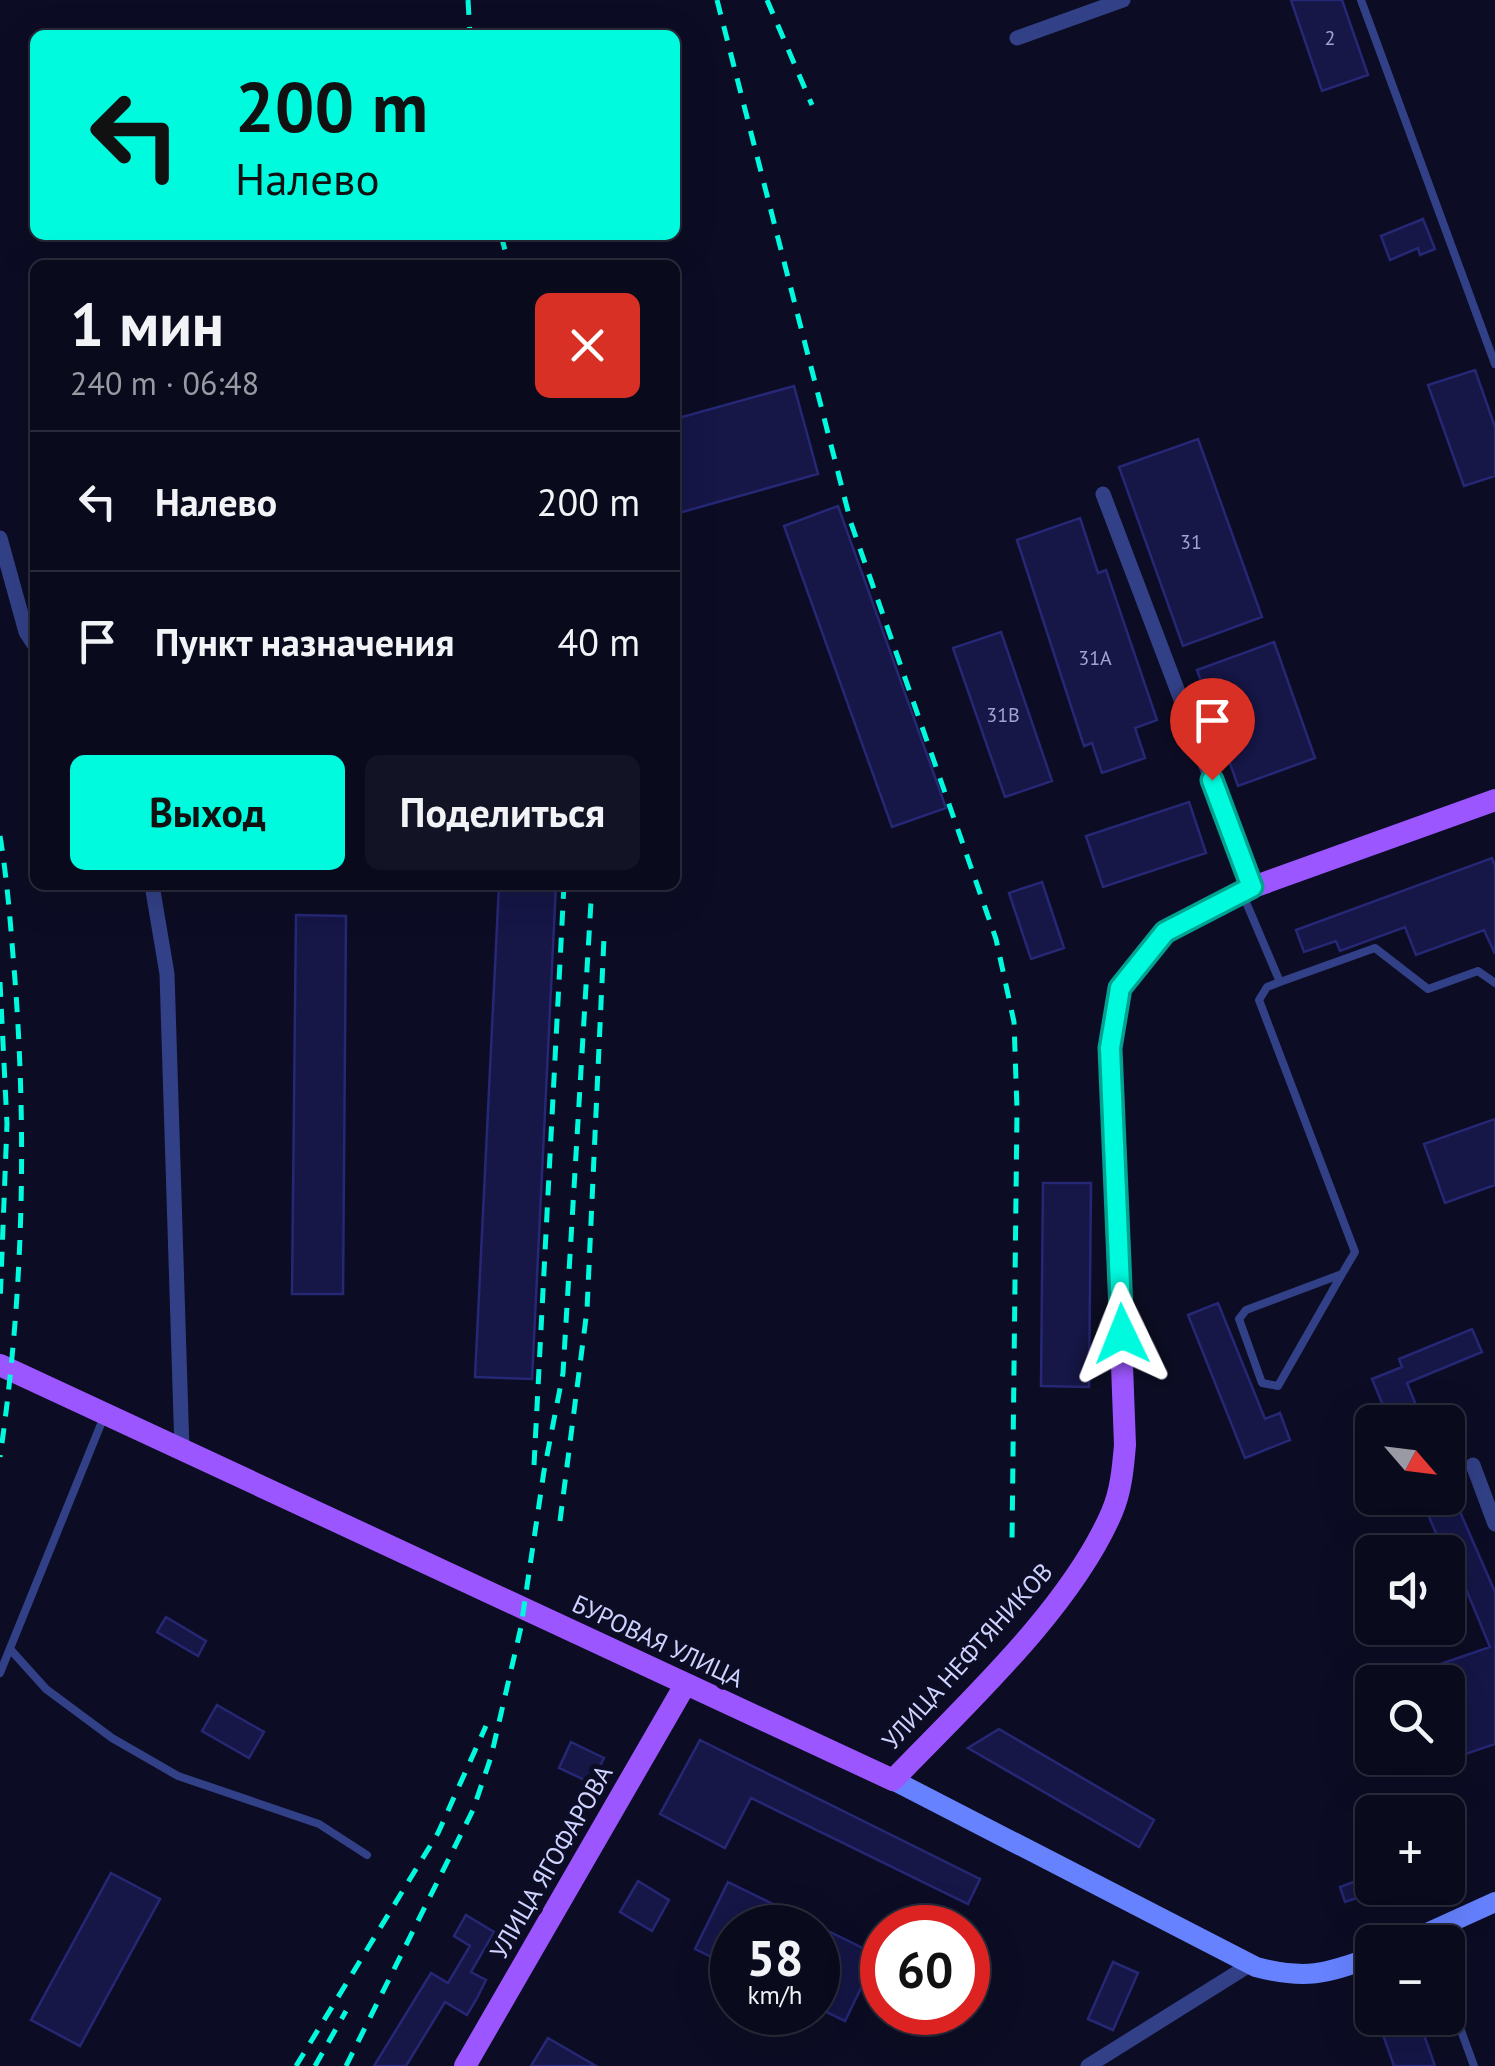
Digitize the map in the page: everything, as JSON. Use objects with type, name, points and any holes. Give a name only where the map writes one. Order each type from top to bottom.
[{"type":"main road","name":"УЛИЦА НЕФТЯНИКОВ","points":[[893,1780],[992,1676],[1064,1592],[1095,1547],[1113,1510],[1126,1445],[1110,1048],[1120,988],[1165,932],[1247,889],[1495,800]]},
{"type":"main road","name":"БУРОВАЯ УЛИЦА","points":[[0,1365],[893,1780]]},
{"type":"main road","name":"УЛИЦА ЯГОФАРОВА","points":[[465,2066],[686,1685]]},
{"type":"street","points":[[1017,38],[1123,0]]},
{"type":"street","points":[[1104,494],[1247,889]]},
{"type":"street","points":[[0,538],[30,638]]},
{"type":"street","points":[[153,890],[167,974],[182,1450]]},
{"type":"street","points":[[1473,1464],[1495,1524]]},
{"type":"street","name":"БУРОВАЯ УЛИЦА","points":[[893,1780],[1251,1964],[1289,1976],[1331,1972],[1355,1963]]},
{"type":"street","points":[[1450,1925],[1495,1902]]},
{"type":"street","points":[[1088,2066],[1251,1964]]},
{"type":"lane","points":[[1361,0],[1495,364]]},
{"type":"lane","points":[[1247,889],[1280,982]]},
{"type":"lane","points":[[1342,1274],[1246,1310],[1239,1319],[1262,1382],[1278,1386],[1356,1252],[1259,1000],[1266,987],[1374,948],[1428,990],[1478,971],[1495,983]]},
{"type":"lane","points":[[0,1673],[105,1415]]},
{"type":"lane","points":[[10,1649],[46,1688],[128,1747],[178,1776],[318,1824],[367,1855]]},
{"type":"lane","points":[[1462,2035],[1474,2066]]},
{"type":"building","points":[[1291,0],[1342,0],[1368,75],[1322,91]]},
{"type":"building","points":[[1423,219],[1435,249],[1420,255],[1418,248],[1390,260],[1381,236]]},
{"type":"building","points":[[1475,370],[1495,427],[1495,476],[1464,486],[1428,385]]},
{"type":"building","points":[[794,386],[818,474],[680,513],[680,418]]},
{"type":"building","points":[[1198,439],[1262,617],[1183,646],[1119,467]]},
{"type":"building","points":[[838,506],[946,808],[892,827],[784,526]]},
{"type":"building","points":[[1080,518],[1098,573],[1106,570],[1157,720],[1135,728],[1145,758],[1102,773],[1092,743],[1084,746],[1017,540]]},
{"type":"building","points":[[1001,632],[1052,781],[1005,797],[953,648]]},
{"type":"building","points":[[1274,642],[1315,758],[1238,786],[1197,670]]},
{"type":"building","points":[[1189,802],[1206,853],[1103,887],[1086,836]]},
{"type":"building","points":[[1492,858],[1495,954],[1484,930],[1416,955],[1405,927],[1340,951],[1336,941],[1304,952],[1296,930]]},
{"type":"building","points":[[1042,882],[1064,948],[1031,959],[1009,893]]},
{"type":"building","points":[[499,890],[556,890],[532,1379],[475,1377]]},
{"type":"building","points":[[296,915],[346,916],[343,1294],[292,1294]]},
{"type":"building","points":[[1495,1119],[1495,1185],[1445,1203],[1424,1144]]},
{"type":"building","points":[[1043,1183],[1091,1183],[1089,1387],[1041,1386]]},
{"type":"building","points":[[1218,1303],[1265,1419],[1280,1413],[1290,1440],[1245,1458],[1188,1315]]},
{"type":"building","points":[[1472,1329],[1482,1352],[1407,1383],[1416,1405],[1383,1405],[1372,1379],[1402,1367],[1399,1359]]},
{"type":"building","points":[[1428,1515],[1461,1515],[1495,1592],[1495,1744],[1465,1754],[1465,1665],[1438,1665],[1490,1647],[1465,1587],[1465,1535],[1437,1535]]},
{"type":"building","points":[[166,1617],[206,1641],[198,1656],[157,1632]]},
{"type":"building","points":[[217,1705],[264,1732],[249,1758],[202,1731]]},
{"type":"building","points":[[999,1729],[1154,1820],[1139,1847],[968,1748]]},
{"type":"building","points":[[700,1740],[980,1879],[968,1904],[751,1798],[725,1848],[660,1814]]},
{"type":"building","points":[[571,1742],[604,1758],[591,1783],[559,1768]]},
{"type":"building","points":[[111,1873],[160,1899],[80,2046],[31,2020]]},
{"type":"building","points":[[638,1881],[669,1900],[652,1931],[620,1912]]},
{"type":"building","points":[[1355,1881],[1355,1899],[1345,1902],[1340,1887]]},
{"type":"building","points":[[728,1882],[775,1905],[717,1905]]},
{"type":"building","points":[[466,1915],[494,1932],[471,1972],[486,1980],[467,2015],[445,2002],[406,2066],[374,2066],[431,1973],[448,1983],[470,1946],[454,1936]]},
{"type":"building","points":[[710,1919],[710,1956],[695,1949]]},
{"type":"building","points":[[840,1937],[860,1947],[860,1990],[845,2021],[840,2019]]},
{"type":"building","points":[[1113,1962],[1138,1973],[1113,2030],[1088,2019]]},
{"type":"building","points":[[1383,2035],[1424,2035],[1435,2066],[1394,2066]]},
{"type":"building","points":[[548,2038],[596,2066],[531,2066]]},
{"type":"railway","points":[[468,0],[470,30]]},
{"type":"railway","points":[[717,0],[851,523],[996,939],[1014,1022],[1017,1109],[1012,1541]]},
{"type":"railway","points":[[767,0],[812,105]]},
{"type":"railway","points":[[502,240],[508,260]]},
{"type":"railway","points":[[0,836],[15,980],[22,1159],[14,1338],[0,1457]]},
{"type":"railway","points":[[534,1465],[564,890]]},
{"type":"railway","points":[[346,2066],[473,1810],[491,1757],[521,1627],[563,1373],[592,890]]},
{"type":"railway","points":[[560,1521],[587,1310],[604,938]]},
{"type":"railway","points":[[0,982],[7,1124],[0,1305]]},
{"type":"railway","points":[[296,2066],[438,1833],[486,1726]]},
{"type":"railway","points":[[315,2066],[346,2011]]},
{"type":"route","points":[[1122,1334],[1110,1048],[1120,988],[1165,932],[1252,887],[1212,780]]}]
